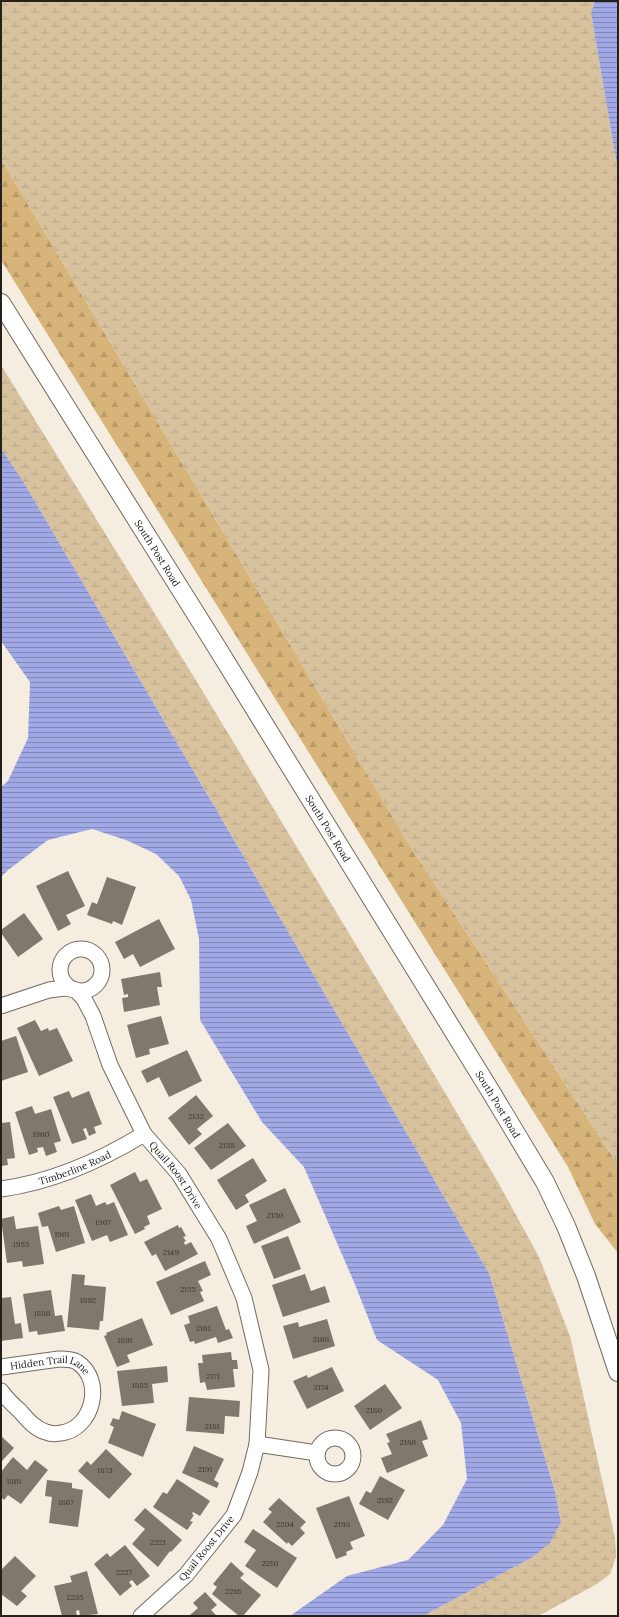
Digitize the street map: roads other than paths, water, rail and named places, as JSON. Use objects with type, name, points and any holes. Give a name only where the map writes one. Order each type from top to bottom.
[{"type":"street","name":"South Post Road","points":[[1,303],[228,666],[545,1182],[575,1247],[617,1368]]},
{"type":"street","name":"Quail Roost Drive","points":[[1,1006],[53,989],[65,988],[76,990],[84,1000],[93,1016],[110,1065],[144,1134],[180,1174],[219,1239],[244,1298],[261,1370],[257,1444],[250,1472],[234,1515],[186,1575],[141,1616]]},
{"type":"street","name":"Timberline Road","points":[[1,1189],[18,1186],[69,1172],[118,1150],[144,1134]]},
{"type":"street","name":"Hidden Trail Lane","points":[[1,1367],[69,1359],[77,1362],[85,1370],[91,1381],[93,1394],[91,1407],[86,1418],[80,1425],[72,1430],[53,1434],[45,1432],[31,1423],[1,1391]]},
{"type":"street","points":[[257,1444],[318,1453]]},
{"type":"water","points":[[595,1],[618,1],[618,171],[591,13]]},
{"type":"water","points":[[1,448],[24,483],[489,1273],[555,1491],[561,1522],[550,1543],[531,1558],[423,1616],[290,1616],[347,1576],[408,1560],[443,1525],[467,1479],[461,1423],[438,1380],[377,1340],[354,1282],[304,1167],[262,1122],[200,1020],[199,939],[191,900],[179,876],[156,854],[126,840],[92,829],[48,840],[1,877],[1,787],[8,781],[28,738],[30,682],[1,641]]}]
